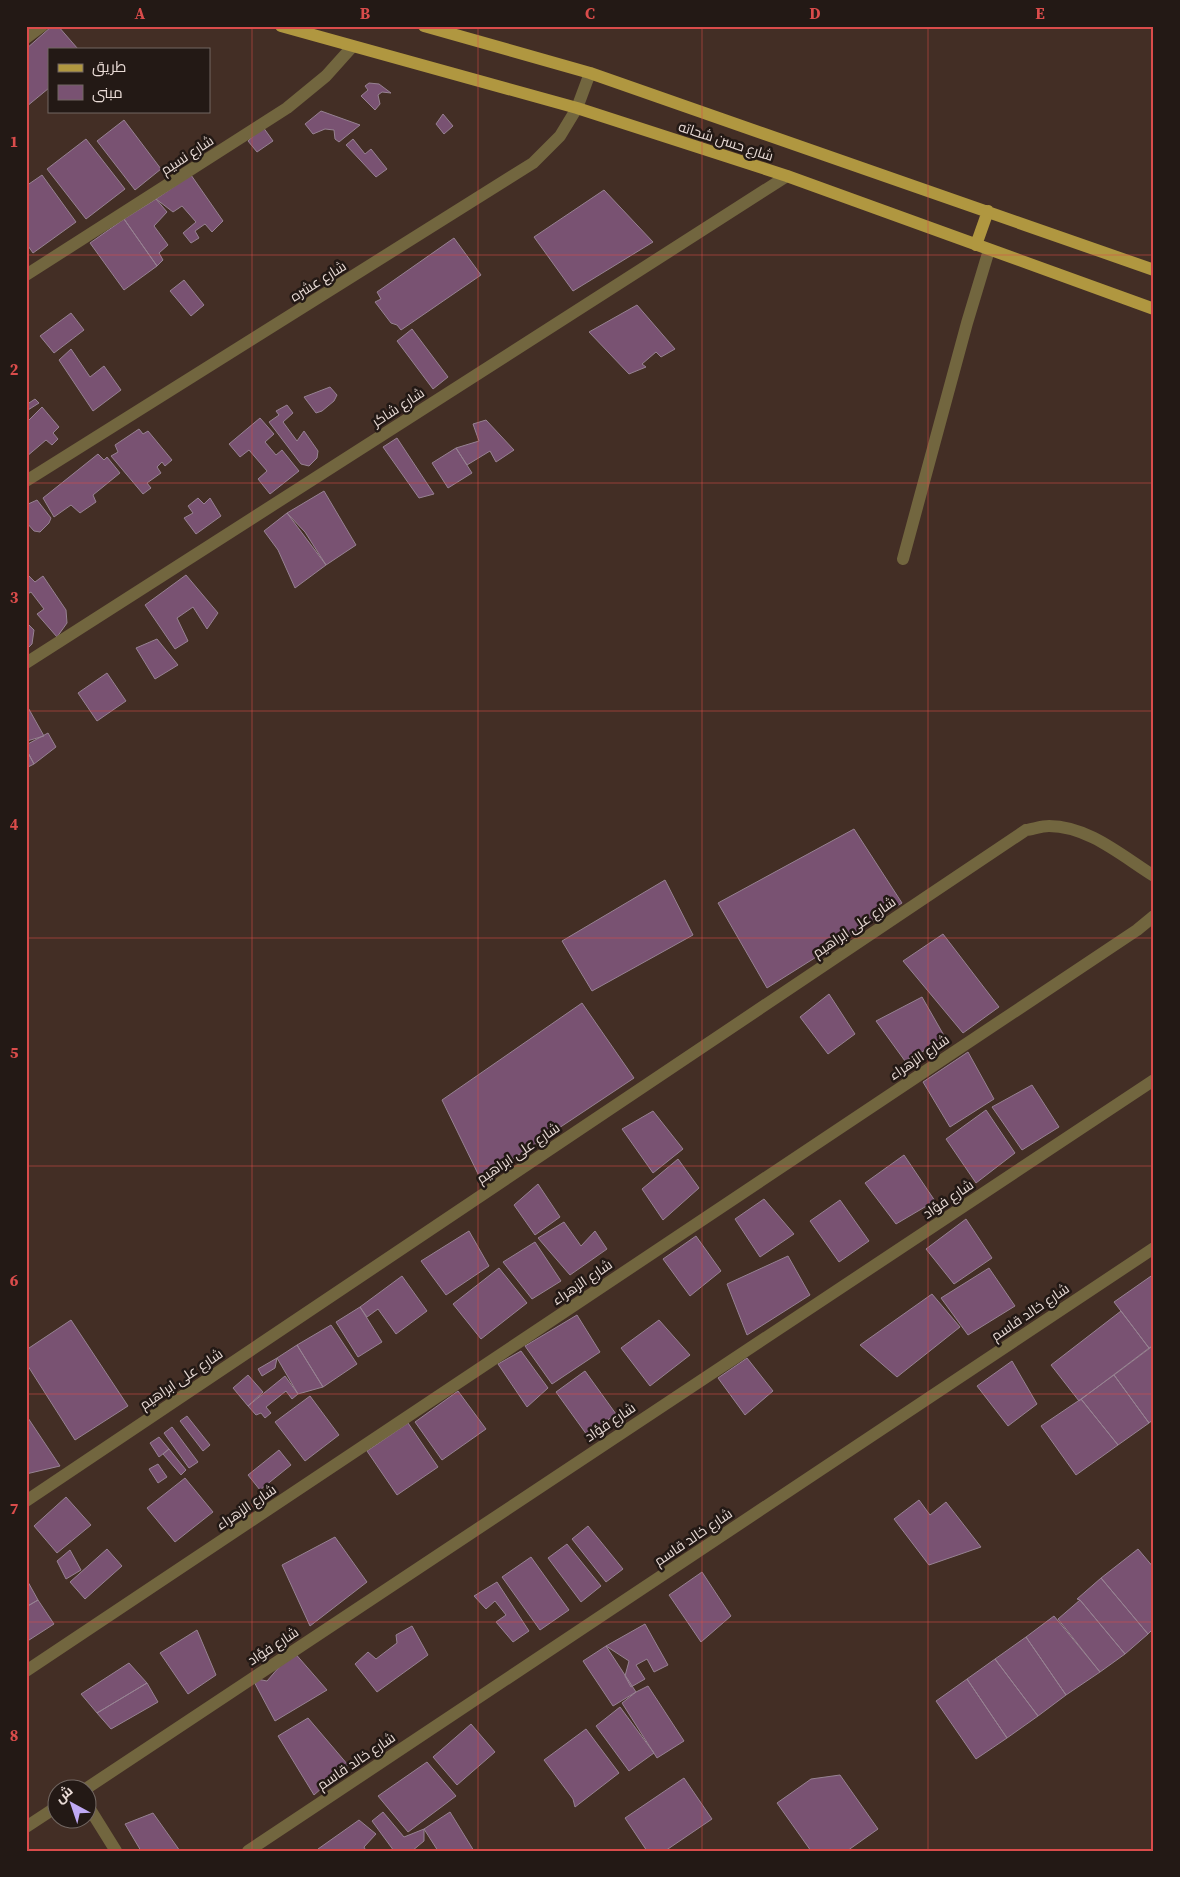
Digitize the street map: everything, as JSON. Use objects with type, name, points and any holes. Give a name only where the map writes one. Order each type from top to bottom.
[{"type":"main road","name":"شارع حسن شحاته","points":[[281,26],[577,108],[787,176],[1154,309]]},
{"type":"main road","name":"شارع حسن شحاته","points":[[424,26],[590,73],[1154,270]]},
{"type":"main road","points":[[976,245],[988,211]]},
{"type":"street","points":[[26,38],[42,26]]},
{"type":"street","name":"شارع نسيم","points":[[26,275],[207,161],[287,108],[326,76],[352,47]]},
{"type":"street","name":"شارع عشره","points":[[26,481],[533,163],[560,136],[577,108],[590,73]]},
{"type":"street","name":"شارع شاكر","points":[[26,663],[787,176]]},
{"type":"street","points":[[903,559],[964,332],[989,250]]},
{"type":"street","name":"شارع على ابراهيم","points":[[26,1501],[1026,830],[1048,826],[1071,829],[1094,838],[1154,876]]},
{"type":"street","name":"شارع الزهراء","points":[[26,1671],[1137,930],[1154,916]]},
{"type":"street","name":"شارع فؤاد","points":[[98,1781],[1154,1080]]},
{"type":"street","name":"شارع خالد قاسم","points":[[248,1851],[1154,1248]]},
{"type":"street","points":[[26,1827],[48,1813]]},
{"type":"street","points":[[98,1822],[116,1851]]},
{"type":"building","points":[[52,26],[58,26],[77,48],[48,48],[48,89],[26,107],[26,49]]},
{"type":"building","points":[[369,83],[379,84],[391,93],[382,92],[378,95],[380,104],[375,110],[361,96],[368,90],[365,86]]},
{"type":"building","points":[[321,111],[360,125],[339,142],[335,139],[334,130],[325,129],[313,134],[305,124]]},
{"type":"building","points":[[443,114],[453,126],[444,134],[436,124]]},
{"type":"building","points":[[124,120],[161,169],[135,190],[97,141]]},
{"type":"building","points":[[263,127],[273,141],[257,152],[248,141]]},
{"type":"building","points":[[86,139],[125,189],[86,219],[47,169]]},
{"type":"building","points":[[353,139],[365,154],[371,149],[387,169],[376,177],[346,145]]},
{"type":"building","points":[[42,175],[76,222],[33,253],[26,243],[26,186]]},
{"type":"building","points":[[191,175],[223,221],[212,232],[205,224],[195,231],[199,238],[191,243],[183,233],[196,222],[182,206],[173,212],[156,199]]},
{"type":"building","points":[[604,190],[653,242],[573,291],[534,237]]},
{"type":"building","points":[[156,199],[167,212],[154,226],[168,245],[159,253],[163,260],[157,266],[124,219]]},
{"type":"building","points":[[124,219],[157,266],[124,290],[90,243]]},
{"type":"building","points":[[454,238],[481,275],[401,330],[397,325],[391,323],[375,302],[381,299],[377,292]]},
{"type":"building","points":[[184,280],[204,305],[191,316],[170,291]]},
{"type":"building","points":[[637,305],[675,349],[661,357],[656,352],[642,364],[646,367],[629,374],[589,332]]},
{"type":"building","points":[[71,313],[84,330],[54,353],[40,336]]},
{"type":"building","points":[[412,329],[448,377],[433,389],[397,341]]},
{"type":"building","points":[[71,349],[90,377],[104,366],[121,390],[93,411],[59,360]]},
{"type":"building","points":[[330,387],[337,395],[334,401],[322,411],[316,413],[304,397]]},
{"type":"building","points":[[35,399],[39,403],[28,410],[28,421],[42,407],[59,427],[53,433],[58,439],[52,445],[46,440],[26,457],[26,405]]},
{"type":"building","points":[[287,405],[293,413],[283,422],[297,441],[304,431],[318,451],[317,458],[309,466],[301,464],[269,422],[279,415],[276,411]]},
{"type":"building","points":[[260,418],[274,434],[265,442],[276,455],[282,450],[299,471],[270,494],[258,479],[267,471],[249,450],[240,457],[229,444]]},
{"type":"building","points":[[486,420],[514,450],[496,462],[490,451],[467,465],[456,448],[479,441],[473,424]]},
{"type":"building","points":[[139,429],[143,434],[148,431],[172,460],[165,466],[162,462],[157,467],[161,473],[147,483],[151,488],[143,494],[111,456],[118,452],[115,445]]},
{"type":"building","points":[[397,438],[434,494],[419,498],[383,447]]},
{"type":"building","points":[[456,448],[472,473],[448,488],[432,463]]},
{"type":"building","points":[[98,454],[104,460],[107,457],[120,473],[93,495],[96,502],[80,513],[71,505],[54,517],[43,498]]},
{"type":"building","points":[[324,491],[356,545],[326,565],[305,532],[287,513]]},
{"type":"building","points":[[198,498],[204,504],[210,498],[221,516],[196,534],[184,518],[193,513],[188,506]]},
{"type":"building","points":[[37,500],[51,518],[49,523],[40,532],[34,531],[26,522],[26,505]]},
{"type":"building","points":[[287,513],[326,565],[295,588],[278,550],[264,531]]},
{"type":"building","points":[[28,575],[35,582],[43,576],[66,610],[67,623],[57,637],[37,614],[44,609],[31,592],[26,595],[26,576]]},
{"type":"building","points":[[186,575],[218,613],[207,629],[193,607],[177,618],[188,641],[175,649],[145,605]]},
{"type":"building","points":[[26,622],[34,630],[32,644],[26,650]]},
{"type":"building","points":[[157,639],[178,665],[155,679],[136,648]]},
{"type":"building","points":[[107,673],[126,701],[97,721],[78,693]]},
{"type":"building","points":[[26,704],[44,736],[27,741],[26,741]]},
{"type":"building","points":[[48,733],[56,747],[34,764],[26,749],[26,745]]},
{"type":"building","points":[[26,749],[34,764],[26,768]]},
{"type":"building","points":[[854,829],[902,903],[767,988],[718,903]]},
{"type":"building","points":[[665,880],[693,935],[592,991],[562,941]]},
{"type":"building","points":[[943,934],[999,1007],[963,1033],[903,961]]},
{"type":"building","points":[[829,994],[855,1034],[828,1054],[800,1017]]},
{"type":"building","points":[[922,997],[946,1039],[905,1061],[876,1021]]},
{"type":"building","points":[[582,1003],[634,1078],[481,1180],[442,1100]]},
{"type":"building","points":[[968,1052],[994,1099],[950,1127],[923,1082]]},
{"type":"building","points":[[1032,1085],[1059,1127],[1022,1150],[992,1107]]},
{"type":"building","points":[[986,1110],[1015,1153],[976,1183],[946,1139]]},
{"type":"building","points":[[653,1111],[683,1149],[653,1173],[622,1129]]},
{"type":"building","points":[[904,1155],[935,1201],[896,1224],[865,1183]]},
{"type":"building","points":[[678,1159],[699,1188],[663,1220],[642,1189]]},
{"type":"building","points":[[538,1184],[560,1217],[535,1235],[514,1205]]},
{"type":"building","points":[[764,1199],[794,1234],[760,1257],[735,1219]]},
{"type":"building","points":[[840,1200],[869,1241],[839,1262],[810,1221]]},
{"type":"building","points":[[966,1219],[992,1258],[954,1284],[926,1249]]},
{"type":"building","points":[[564,1222],[581,1246],[595,1231],[607,1249],[570,1275],[538,1238]]},
{"type":"building","points":[[469,1231],[489,1266],[446,1295],[421,1261]]},
{"type":"building","points":[[696,1236],[721,1271],[690,1296],[663,1259]]},
{"type":"building","points":[[535,1242],[561,1281],[532,1299],[503,1262]]},
{"type":"building","points":[[788,1256],[810,1295],[747,1335],[727,1284]]},
{"type":"building","points":[[499,1268],[527,1303],[481,1339],[453,1304]]},
{"type":"building","points":[[989,1268],[1015,1306],[968,1335],[941,1298]]},
{"type":"building","points":[[1154,1274],[1154,1345],[1149,1348],[1114,1302]]},
{"type":"building","points":[[402,1276],[427,1311],[396,1334],[378,1309],[367,1317],[360,1307]]},
{"type":"building","points":[[932,1294],[960,1327],[897,1377],[860,1345]]},
{"type":"building","points":[[360,1307],[382,1342],[358,1357],[336,1322]]},
{"type":"building","points":[[1121,1311],[1149,1348],[1079,1401],[1051,1365]]},
{"type":"building","points":[[577,1315],[600,1352],[552,1384],[525,1346]]},
{"type":"building","points":[[71,1320],[128,1406],[75,1440],[26,1363],[26,1350]]},
{"type":"building","points":[[659,1320],[690,1355],[650,1386],[621,1348]]},
{"type":"building","points":[[331,1325],[357,1364],[323,1387],[297,1345]]},
{"type":"building","points":[[297,1345],[323,1387],[298,1394],[277,1358]]},
{"type":"building","points":[[1154,1345],[1154,1419],[1149,1423],[1114,1375]]},
{"type":"building","points":[[521,1351],[548,1388],[527,1407],[498,1364]]},
{"type":"building","points":[[277,1358],[275,1368],[262,1376],[258,1369]]},
{"type":"building","points":[[747,1358],[773,1391],[745,1415],[718,1378]]},
{"type":"building","points":[[1012,1361],[1037,1404],[1008,1426],[977,1386]]},
{"type":"building","points":[[585,1371],[616,1414],[587,1435],[556,1392]]},
{"type":"building","points":[[248,1375],[263,1392],[248,1406],[233,1388]]},
{"type":"building","points":[[1114,1375],[1149,1423],[1118,1445],[1081,1399]]},
{"type":"building","points":[[285,1376],[298,1394],[292,1399],[286,1391],[266,1407],[271,1413],[265,1418],[261,1413],[256,1415],[248,1406]]},
{"type":"building","points":[[458,1391],[486,1429],[442,1460],[415,1422]]},
{"type":"building","points":[[310,1396],[339,1435],[305,1461],[275,1422]]},
{"type":"building","points":[[1081,1399],[1118,1445],[1076,1475],[1041,1426]]},
{"type":"building","points":[[26,1415],[60,1466],[26,1474]]},
{"type":"building","points":[[187,1416],[210,1445],[203,1451],[180,1421]]},
{"type":"building","points":[[408,1423],[438,1467],[397,1495],[367,1451]]},
{"type":"building","points":[[172,1427],[198,1462],[189,1468],[164,1433]]},
{"type":"building","points":[[159,1437],[169,1449],[159,1457],[150,1443]]},
{"type":"building","points":[[169,1449],[186,1470],[181,1475],[163,1454]]},
{"type":"building","points":[[279,1450],[291,1465],[260,1490],[248,1475]]},
{"type":"building","points":[[158,1464],[167,1477],[158,1483],[149,1469]]},
{"type":"building","points":[[185,1478],[213,1512],[175,1542],[147,1508]]},
{"type":"building","points":[[66,1497],[91,1525],[57,1553],[34,1526]]},
{"type":"building","points":[[919,1500],[930,1515],[946,1502],[981,1547],[929,1565],[894,1519]]},
{"type":"building","points":[[588,1526],[623,1569],[606,1582],[572,1539]]},
{"type":"building","points":[[335,1537],[367,1582],[310,1626],[282,1565]]},
{"type":"building","points":[[567,1544],[601,1586],[581,1602],[548,1558]]},
{"type":"building","points":[[107,1549],[122,1566],[85,1599],[70,1582]]},
{"type":"building","points":[[1138,1549],[1154,1568],[1154,1628],[1148,1634],[1101,1578]]},
{"type":"building","points":[[70,1550],[81,1570],[66,1579],[57,1561]]},
{"type":"building","points":[[531,1557],[569,1610],[540,1630],[502,1577]]},
{"type":"building","points":[[702,1572],[731,1616],[701,1642],[669,1595]]},
{"type":"building","points":[[1101,1578],[1148,1634],[1125,1654],[1080,1600],[1077,1599]]},
{"type":"building","points":[[28,1582],[38,1600],[26,1607],[26,1583]]},
{"type":"building","points":[[497,1582],[529,1631],[513,1642],[496,1622],[506,1615],[495,1601],[486,1609],[474,1596]]},
{"type":"building","points":[[38,1600],[54,1624],[26,1642],[26,1607]]},
{"type":"building","points":[[1080,1600],[1125,1654],[1100,1672],[1058,1619]]},
{"type":"building","points":[[1054,1616],[1100,1672],[1066,1695],[1026,1637]]},
{"type":"building","points":[[645,1624],[668,1665],[654,1672],[647,1659],[636,1665],[645,1679],[631,1687],[625,1676],[629,1661],[606,1646]]},
{"type":"building","points":[[412,1626],[428,1655],[377,1692],[355,1664],[368,1652],[376,1659],[397,1643],[396,1635]]},
{"type":"building","points":[[197,1630],[216,1675],[188,1694],[160,1653]]},
{"type":"building","points":[[1026,1637],[1066,1695],[1038,1716],[995,1659]]},
{"type":"building","points":[[606,1646],[636,1692],[613,1706],[583,1661]]},
{"type":"building","points":[[293,1651],[327,1690],[275,1721],[252,1678],[267,1681]]},
{"type":"building","points":[[995,1659],[1038,1716],[1007,1738],[967,1679]]},
{"type":"building","points":[[129,1663],[147,1683],[97,1713],[81,1694]]},
{"type":"building","points":[[967,1679],[1007,1738],[976,1759],[936,1701]]},
{"type":"building","points":[[147,1683],[158,1702],[111,1729],[97,1713]]},
{"type":"building","points":[[648,1686],[684,1741],[657,1758],[622,1703],[636,1692]]},
{"type":"building","points":[[620,1707],[654,1753],[629,1771],[596,1726]]},
{"type":"building","points":[[308,1718],[348,1765],[314,1795],[278,1736]]},
{"type":"building","points":[[471,1724],[495,1752],[457,1785],[433,1757]]},
{"type":"building","points":[[586,1729],[619,1773],[575,1807],[573,1799],[544,1760]]},
{"type":"building","points":[[427,1762],[456,1796],[408,1832],[378,1796]]},
{"type":"building","points":[[840,1775],[878,1829],[847,1851],[811,1851],[777,1803],[811,1779]]},
{"type":"building","points":[[684,1778],[712,1819],[665,1851],[647,1851],[625,1818]]},
{"type":"building","points":[[383,1812],[404,1837],[424,1829],[424,1841],[412,1851],[394,1851],[372,1821]]},
{"type":"building","points":[[450,1812],[474,1851],[438,1851],[424,1829]]},
{"type":"building","points":[[153,1813],[180,1851],[141,1851],[125,1824]]},
{"type":"building","points":[[359,1820],[376,1834],[364,1847],[366,1851],[320,1851],[318,1849]]}]
